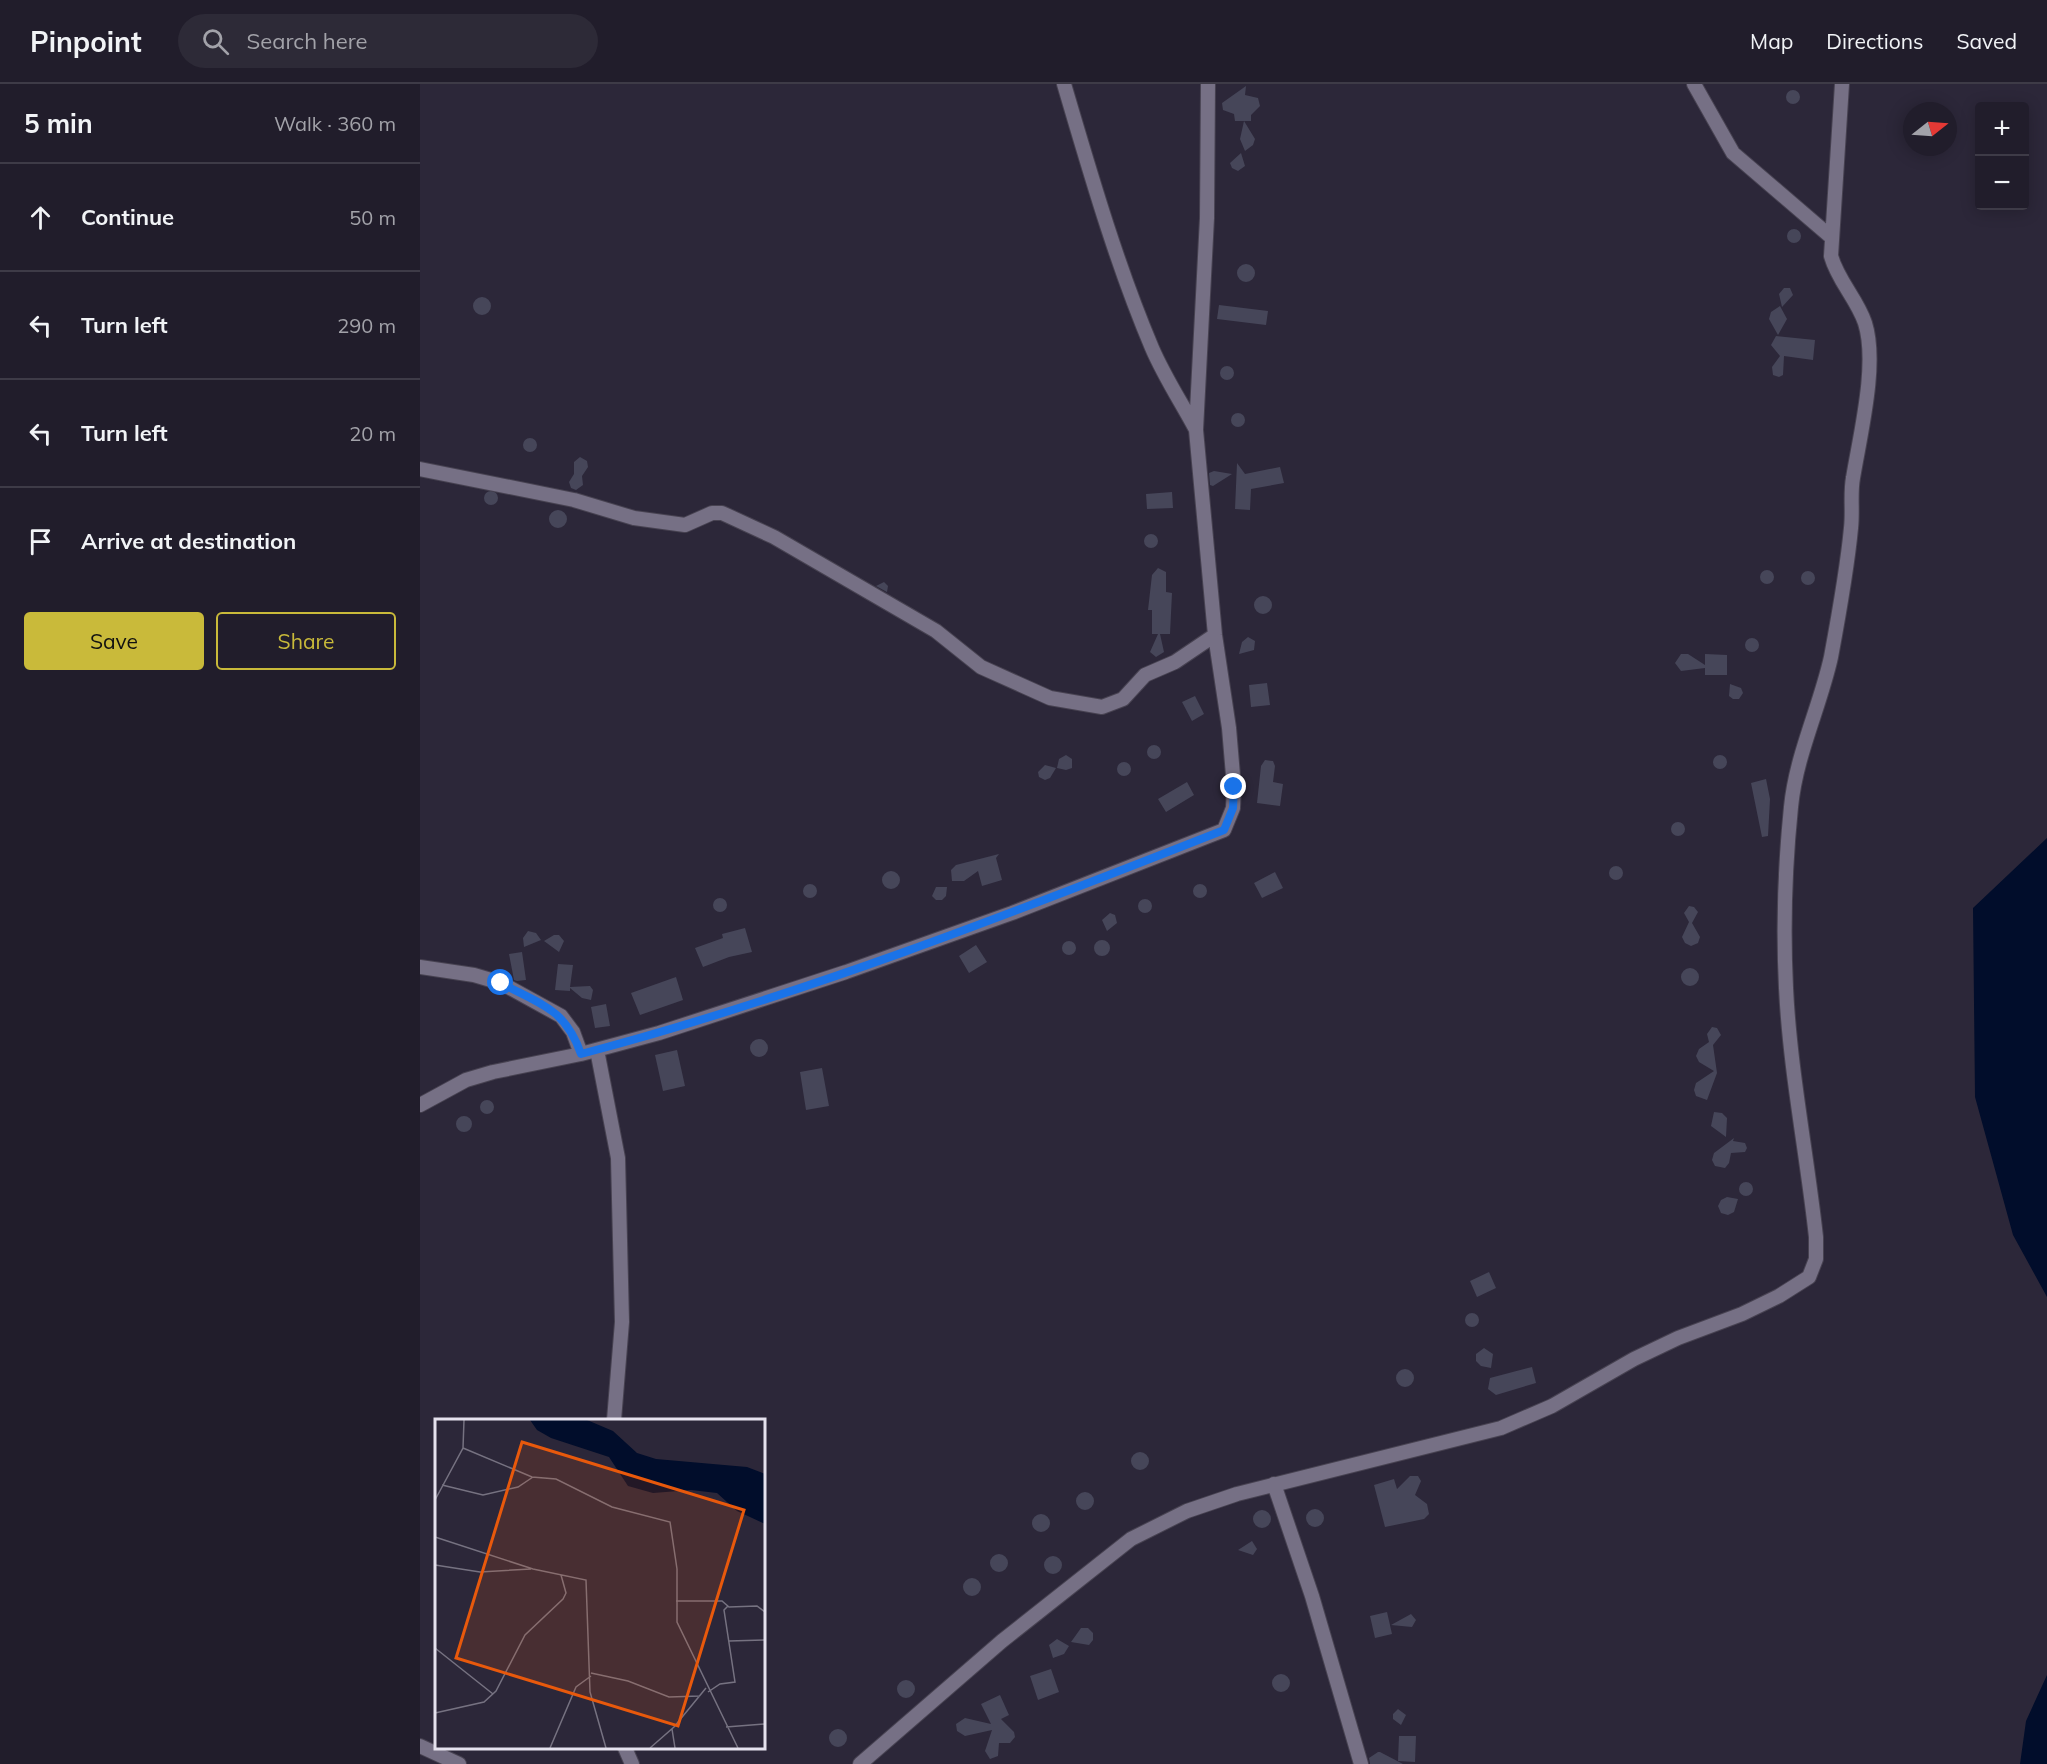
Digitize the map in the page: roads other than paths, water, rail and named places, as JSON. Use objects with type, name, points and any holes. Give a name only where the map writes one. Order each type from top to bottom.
[{"type":"street","points":[[1064,84],[1088,166],[1138,312],[1153,351],[1196,430]]},
{"type":"street","points":[[420,1105],[466,1080],[659,1034],[846,972],[1012,913],[1224,830],[1233,808],[1234,787],[1229,728],[1215,635],[1196,430],[1207,218],[1208,84]]},
{"type":"street","points":[[1694,84],[1733,153],[1831,237]]},
{"type":"street","points":[[860,1764],[1002,1641],[1131,1539],[1187,1511],[1274,1484],[1501,1428],[1552,1406],[1678,1338],[1779,1296],[1809,1277],[1816,1259],[1816,1237],[1792,1060],[1786,987],[1788,845],[1791,804],[1803,751],[1824,688],[1843,598],[1852,523],[1852,482],[1868,375],[1864,323],[1836,273],[1831,256],[1842,84]]},
{"type":"street","points":[[420,469],[574,500],[634,518],[685,525],[711,513],[722,513],[774,537],[936,631],[981,667],[1050,698],[1102,707],[1123,699],[1146,675],[1175,662],[1215,635]]},
{"type":"street","points":[[420,967],[474,975],[501,983],[561,1016],[573,1032],[581,1054]]},
{"type":"street","points":[[597,1050],[618,1158],[622,1322],[614,1419]]},
{"type":"street","points":[[1274,1484],[1312,1596],[1361,1764]]},
{"type":"street","points":[[420,1746],[459,1764]]},
{"type":"street","points":[[625,1749],[632,1764]]},
{"type":"water","points":[[2047,838],[2047,1297],[2013,1235],[1975,1097],[1973,908]]},
{"type":"water","points":[[2047,1675],[2047,1764],[2020,1764],[2026,1721]]}]
